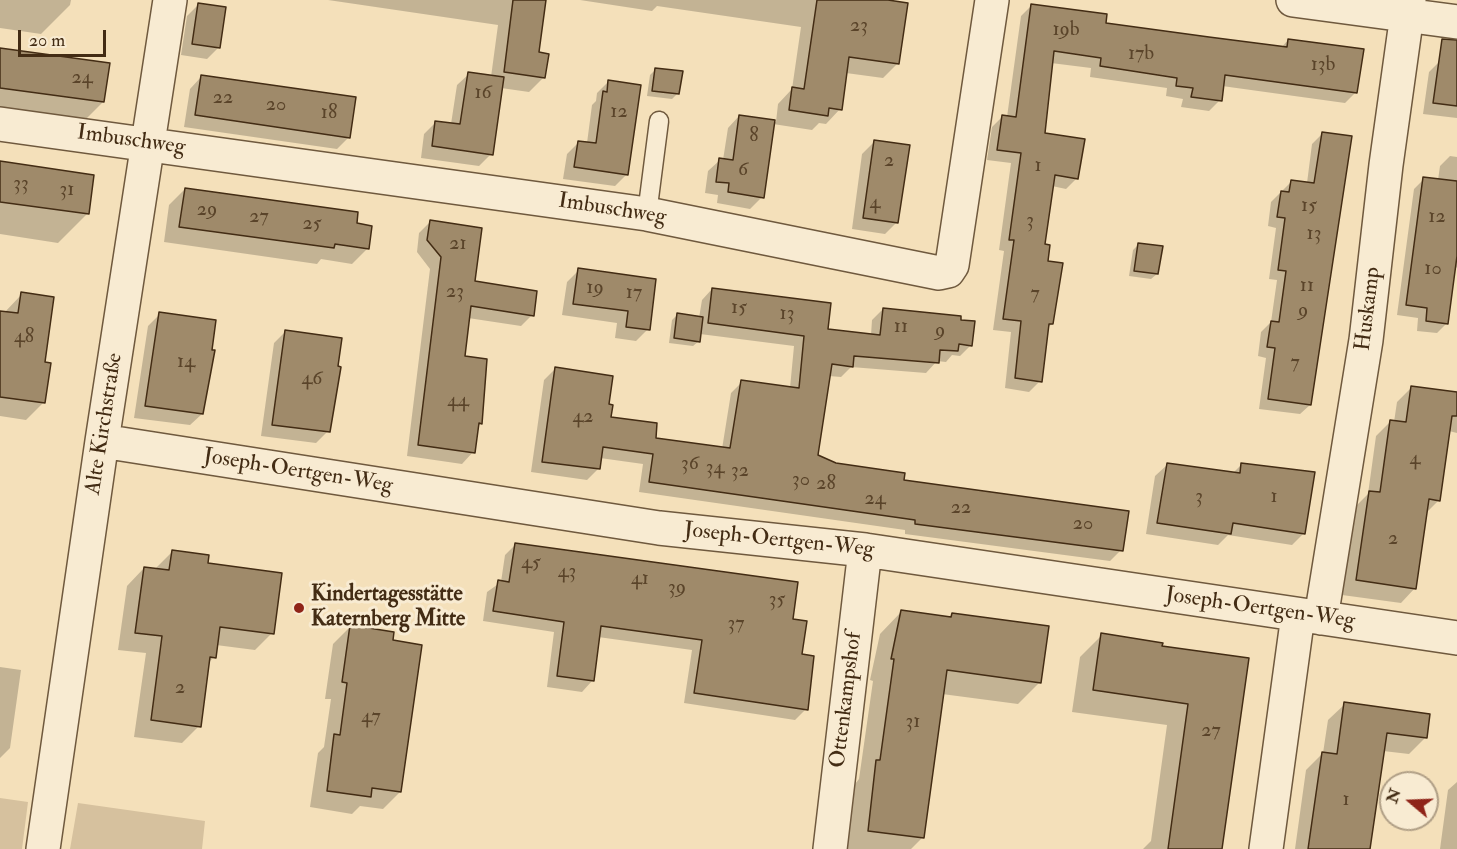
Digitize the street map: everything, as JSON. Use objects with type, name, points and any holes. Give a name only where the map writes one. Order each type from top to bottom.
[{"type":"street","name":"Alte Kirchstraße","points":[[42,849],[170,0]]},
{"type":"street","name":"Imbuschweg","points":[[0,124],[647,214],[939,273],[948,271],[952,265],[992,0]]},
{"type":"street","points":[[1293,0],[1408,8],[1457,22]]},
{"type":"street","name":"Huskamp","points":[[1310,616],[1366,340],[1408,8]]},
{"type":"street","name":"Joseph-Oertgen-Weg","points":[[102,441],[659,528],[865,550],[1457,638]]},
{"type":"street","name":"Ottenkampshof","points":[[830,849],[865,550]]},
{"type":"street","points":[[1266,849],[1310,616]]},
{"type":"lane","points":[[647,214],[659,121]]},
{"type":"shaded area","points":[[0,798],[28,802],[22,849],[0,849]]},
{"type":"shaded area","points":[[78,803],[205,821],[202,849],[70,849]]},
{"type":"building","points":[[513,0],[546,0],[539,52],[549,54],[545,78],[504,72]]},
{"type":"building","points":[[817,0],[888,0],[908,3],[899,64],[849,57],[842,110],[829,108],[828,116],[789,110],[792,87],[804,89]]},
{"type":"building","points":[[198,3],[226,7],[220,48],[192,44]]},
{"type":"building","points":[[1031,4],[1107,14],[1106,23],[1209,37],[1287,47],[1288,39],[1364,49],[1357,93],[1225,75],[1222,101],[1191,97],[1193,88],[1176,86],[1177,78],[1100,66],[1101,58],[1054,51],[1045,133],[1085,139],[1078,179],[1055,175],[1045,244],[1050,245],[1048,261],[1063,263],[1053,324],[1049,324],[1042,382],[1015,378],[1021,321],[1003,319],[1014,240],[1009,240],[1021,153],[997,150],[1002,115],[1016,117]]},
{"type":"building","points":[[1442,39],[1457,40],[1457,106],[1433,103]]},
{"type":"building","points":[[0,48],[110,63],[104,102],[0,88]]},
{"type":"building","points":[[655,68],[683,71],[679,94],[652,91]]},
{"type":"building","points":[[468,72],[504,77],[493,155],[432,146],[435,121],[460,124]]},
{"type":"building","points":[[201,75],[356,97],[350,138],[195,115]]},
{"type":"building","points":[[608,80],[641,85],[628,175],[574,167],[578,141],[596,143],[603,91],[607,92]]},
{"type":"building","points":[[739,115],[775,120],[764,198],[728,192],[729,183],[716,182],[719,158],[733,160]]},
{"type":"building","points":[[1322,132],[1352,136],[1311,405],[1268,399],[1275,348],[1267,347],[1271,321],[1279,322],[1286,271],[1278,270],[1285,218],[1277,217],[1281,191],[1289,192],[1291,180],[1314,183]]},
{"type":"building","points":[[874,140],[910,145],[898,223],[863,218]]},
{"type":"building","points":[[0,161],[94,175],[89,214],[0,202]]},
{"type":"building","points":[[1423,177],[1457,181],[1457,256],[1448,324],[1426,321],[1427,308],[1406,305]]},
{"type":"building","points":[[185,188],[358,212],[357,223],[372,226],[369,249],[335,244],[334,248],[179,227]]},
{"type":"building","points":[[430,220],[482,228],[475,281],[537,291],[534,316],[471,306],[465,356],[487,359],[482,424],[479,423],[475,453],[418,445],[441,257],[427,240]]},
{"type":"building","points":[[1138,243],[1163,246],[1158,274],[1134,271]]},
{"type":"building","points":[[578,268],[656,279],[650,330],[626,327],[628,311],[573,304]]},
{"type":"building","points":[[712,288],[831,303],[828,329],[880,335],[883,308],[961,316],[961,320],[975,321],[972,346],[959,344],[958,351],[940,350],[939,363],[854,356],[853,367],[832,364],[818,455],[836,463],[905,473],[904,480],[1129,511],[1123,551],[915,524],[915,520],[649,482],[653,454],[603,447],[600,469],[542,462],[555,367],[613,376],[609,404],[613,405],[611,417],[657,423],[656,438],[730,448],[741,380],[799,388],[804,336],[708,323]]},
{"type":"building","points":[[21,292],[54,297],[45,362],[51,363],[45,403],[0,397],[0,311],[18,313]]},
{"type":"building","points":[[159,312],[216,320],[212,350],[215,350],[203,414],[145,406]]},
{"type":"building","points":[[677,313],[703,317],[700,342],[674,338]]},
{"type":"building","points":[[285,330],[342,338],[338,366],[341,367],[330,432],[272,425]]},
{"type":"building","points":[[1411,386],[1457,392],[1457,416],[1452,416],[1440,501],[1429,499],[1416,589],[1356,580],[1369,491],[1380,492],[1390,420],[1406,422]]},
{"type":"building","points":[[1167,463],[1240,473],[1241,463],[1315,472],[1305,534],[1233,523],[1231,534],[1157,523]]},
{"type":"building","points":[[515,543],[798,582],[793,619],[807,621],[802,654],[814,656],[808,710],[694,693],[702,640],[601,626],[594,681],[557,676],[564,622],[493,611],[498,580],[509,582]]},
{"type":"building","points":[[172,550],[209,555],[208,563],[282,573],[274,634],[220,627],[216,658],[210,657],[201,727],[151,720],[162,636],[135,633],[144,567],[169,570]]},
{"type":"building","points":[[901,610],[951,617],[952,613],[1049,626],[1041,683],[947,670],[924,838],[868,831],[876,760],[880,760],[894,659],[891,659]]},
{"type":"building","points":[[350,625],[394,632],[393,640],[422,645],[401,792],[372,788],[371,797],[327,791],[334,734],[340,735],[347,683],[342,682]]},
{"type":"building","points":[[1101,633],[1163,643],[1162,646],[1249,658],[1222,849],[1168,849],[1188,704],[1093,690]]},
{"type":"building","points":[[1344,702],[1430,714],[1427,738],[1387,733],[1381,771],[1379,771],[1379,788],[1370,849],[1308,849],[1322,752],[1337,754]]},
{"type":"place","name":"Kindertagesstätte Katernberg Mitte","points":[[299,608]]}]
